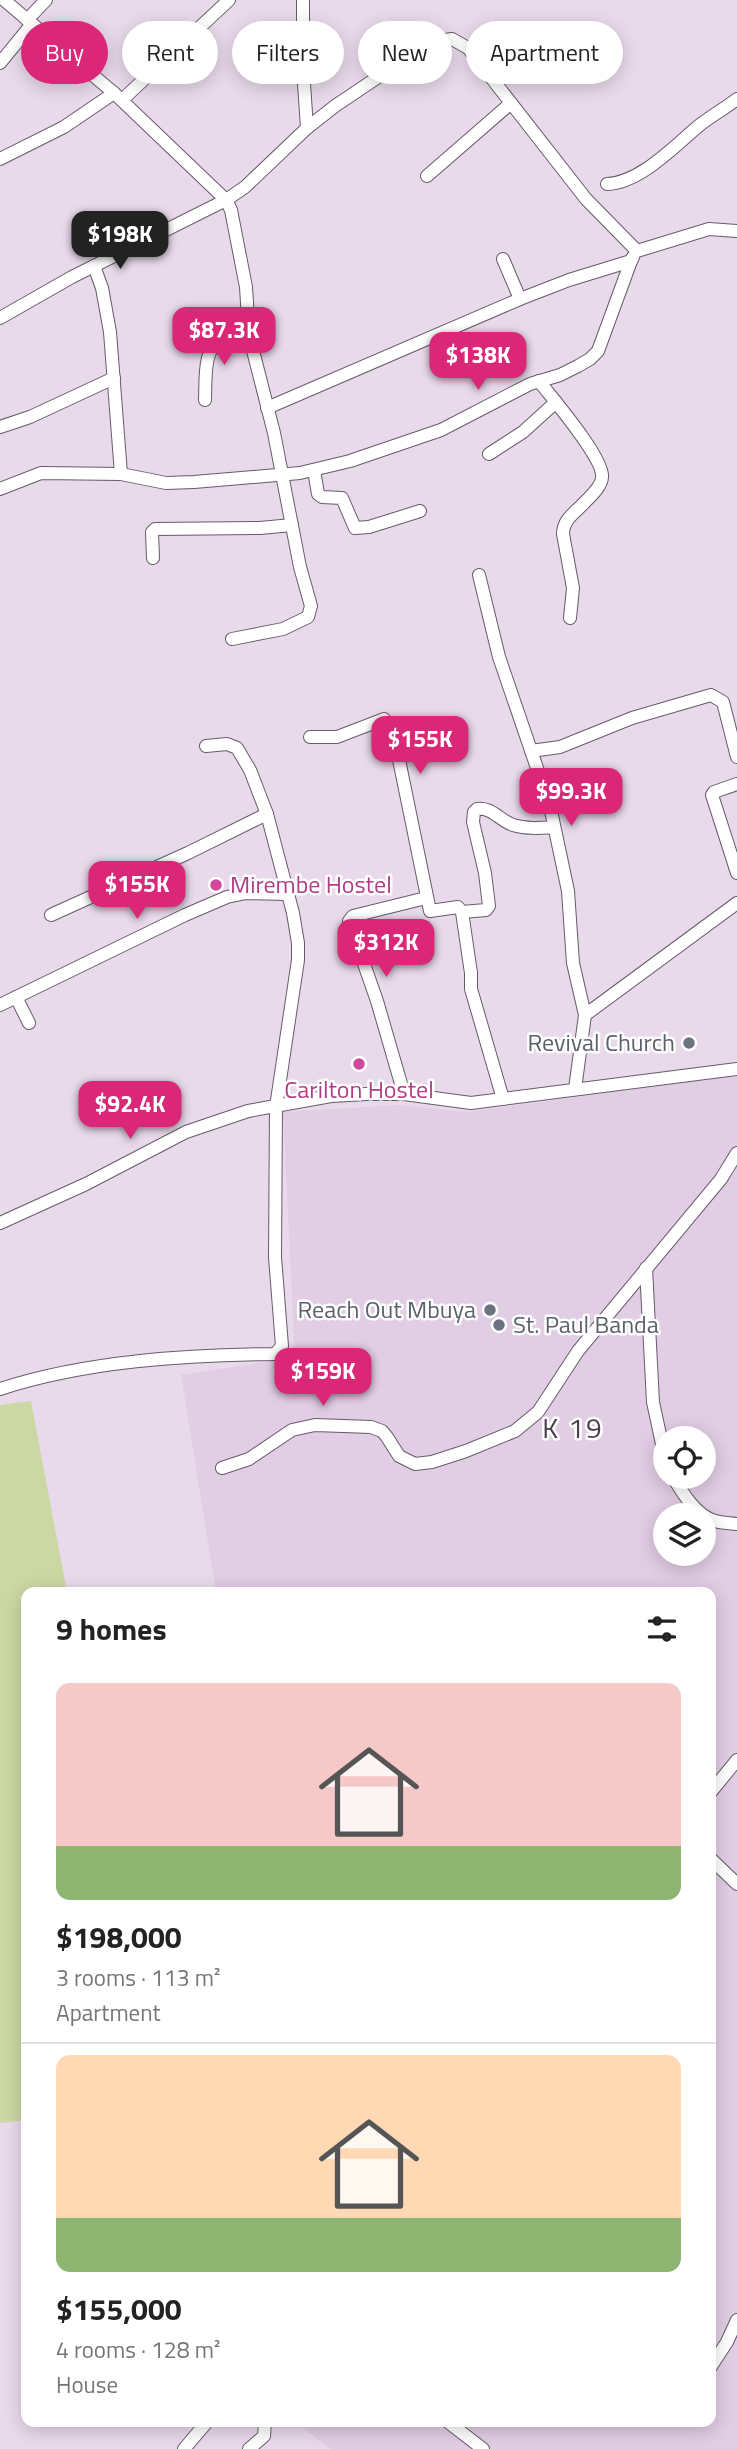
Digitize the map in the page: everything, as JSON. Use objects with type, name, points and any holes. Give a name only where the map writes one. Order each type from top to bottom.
[{"type":"street","points":[[4,0],[28,21]]},
{"type":"street","points":[[30,21],[46,0]]},
{"type":"street","points":[[0,159],[118,96],[229,0]]},
{"type":"street","points":[[303,0],[303,69],[307,128]]},
{"type":"street","points":[[0,63],[21,33]]},
{"type":"street","points":[[0,318],[94,266],[226,201],[245,187],[307,128],[362,87],[399,63],[452,39],[468,48],[634,256]]},
{"type":"street","points":[[104,84],[226,201],[231,210],[246,286],[248,335],[274,433],[300,567],[311,606],[310,613],[303,620],[283,629],[232,639]]},
{"type":"street","points":[[607,184],[625,181],[655,163],[701,124],[737,99]]},
{"type":"street","points":[[427,176],[510,103]]},
{"type":"street","points":[[267,408],[569,280],[709,229],[737,231]]},
{"type":"street","points":[[0,489],[41,474],[121,474],[166,483],[282,475],[314,470],[370,455],[441,430],[506,395],[560,375],[590,359],[598,351],[634,256]]},
{"type":"street","points":[[503,259],[520,299]]},
{"type":"street","points":[[94,266],[107,315],[121,474]]},
{"type":"street","points":[[205,400],[209,355],[215,344],[224,337],[248,335]]},
{"type":"street","points":[[0,427],[30,417],[114,378]]},
{"type":"street","points":[[539,381],[588,446],[603,476],[597,488],[564,525],[573,588],[570,618]]},
{"type":"street","points":[[489,454],[523,432],[556,402]]},
{"type":"street","points":[[314,470],[318,494],[322,497],[342,498],[355,528],[369,527],[420,512]]},
{"type":"street","points":[[153,558],[152,532],[155,529],[292,525]]},
{"type":"street","points":[[479,575],[495,642],[550,806],[569,901],[572,952],[584,1014],[575,1089]]},
{"type":"street","points":[[531,751],[560,747],[632,718],[711,695],[723,702],[737,757]]},
{"type":"street","points":[[310,737],[337,737],[384,719],[397,750],[430,911],[458,906],[462,912],[471,989],[503,1099]]},
{"type":"street","points":[[0,1389],[120,1364],[171,1358],[279,1352],[282,1346],[275,1257],[276,1107],[298,960],[296,929],[267,814],[240,750],[227,744],[206,746]]},
{"type":"street","points":[[737,784],[712,795],[737,873]]},
{"type":"street","points":[[462,912],[486,909],[489,906],[485,873],[473,821],[475,811],[485,808],[514,825],[537,829],[554,827]]},
{"type":"street","points":[[51,915],[267,814]]},
{"type":"street","points":[[0,1005],[227,897],[246,893],[287,894]]},
{"type":"street","points":[[404,1094],[377,1001],[349,921],[353,916],[426,898]]},
{"type":"street","points":[[584,1014],[737,903]]},
{"type":"street","points":[[16,997],[29,1023]]},
{"type":"street","points":[[0,1223],[86,1184],[186,1132],[248,1111],[331,1096],[404,1094],[471,1103],[737,1069]]},
{"type":"street","points":[[222,1468],[249,1459],[292,1430],[314,1425],[371,1427],[382,1431],[398,1456],[415,1464],[443,1459],[507,1435],[525,1424],[538,1412],[578,1351],[713,1189],[737,1153]]},
{"type":"street","points":[[646,1268],[653,1402],[658,1426]]},
{"type":"street","points":[[681,1489],[707,1518],[737,1524]]},
{"type":"street","points":[[716,1786],[737,1760]]},
{"type":"street","points":[[716,1864],[737,1884]]},
{"type":"street","points":[[716,2359],[737,2320]]},
{"type":"street","points":[[184,2449],[203,2427]]},
{"type":"street","points":[[249,2449],[264,2436],[265,2427]]},
{"type":"street","points":[[455,2427],[484,2449]]},
{"type":"shaded area","points":[[737,1075],[737,2449],[330,2449],[302,2427],[716,2427],[716,1587],[215,1587],[181,1375],[295,1357],[283,1112],[399,1105],[466,1112]]},
{"type":"green space","points":[[31,1401],[66,1587],[21,1587],[21,2121],[0,2123],[0,1405]]},
{"type":"place","name":"Mirembe Hostel","points":[[216,885]]},
{"type":"place","name":"Revival Church","points":[[689,1043]]},
{"type":"place","name":"Carilton Hostel","points":[[359,1064]]},
{"type":"place","name":"Reach Out Mbuya","points":[[490,1310]]},
{"type":"place","name":"St. Paul Banda","points":[[499,1325]]},
{"type":"district","name":"K 19","points":[[573,1428]]}]
